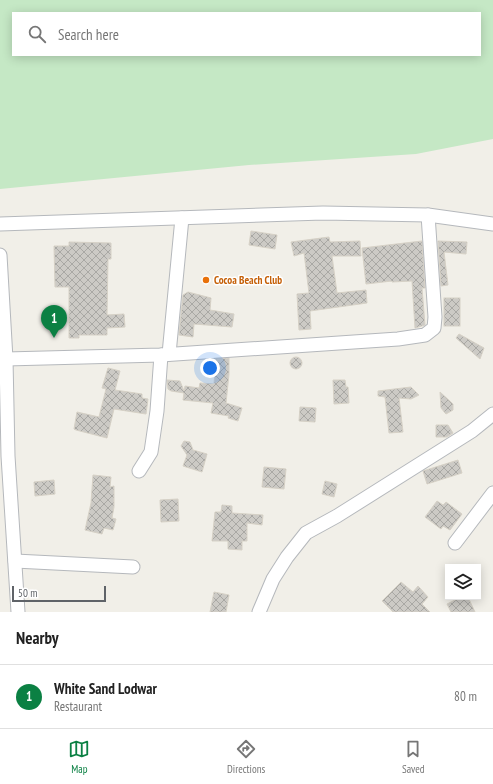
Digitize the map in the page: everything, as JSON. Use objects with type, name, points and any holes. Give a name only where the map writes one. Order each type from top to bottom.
[{"type":"street","points":[[0,224],[323,213],[428,216],[493,224]]},
{"type":"street","points":[[6,359],[165,354],[425,336],[434,328],[435,318],[428,216]]},
{"type":"street","points":[[139,471],[151,452],[182,218]]},
{"type":"street","points":[[0,255],[6,359],[4,457],[15,561],[18,612]]},
{"type":"street","points":[[258,612],[273,579],[287,557],[306,533],[336,516],[472,431],[493,414]]},
{"type":"street","points":[[455,543],[493,493]]},
{"type":"street","points":[[15,561],[133,567]]},
{"type":"green space","points":[[0,0],[493,0],[493,139],[416,154],[249,165],[0,189]]},
{"type":"building","points":[[251,231],[277,235],[275,249],[249,245]]},
{"type":"building","points":[[329,237],[330,242],[360,241],[361,256],[332,256],[337,293],[366,290],[367,303],[310,311],[311,329],[299,330],[297,294],[309,293],[304,253],[294,256],[291,242]]},
{"type":"building","points":[[422,241],[425,288],[422,288],[425,325],[415,328],[412,281],[392,281],[366,284],[362,248]]},
{"type":"building","points":[[438,241],[467,242],[466,254],[444,252],[448,285],[441,286]]},
{"type":"building","points":[[69,242],[111,243],[111,259],[108,259],[107,315],[124,314],[125,327],[107,328],[107,335],[79,335],[79,338],[69,338],[69,287],[55,287],[54,246],[69,246]]},
{"type":"building","points":[[188,292],[211,298],[210,310],[234,314],[232,327],[194,324],[193,337],[179,335],[183,295]]},
{"type":"building","points":[[444,298],[460,298],[460,326],[444,326]]},
{"type":"building","points":[[459,334],[484,348],[480,359],[456,338]]},
{"type":"building","points":[[294,357],[298,357],[302,363],[298,369],[294,369],[290,365],[290,361]]},
{"type":"building","points":[[229,358],[226,403],[242,408],[238,421],[228,418],[229,416],[211,413],[213,403],[183,400],[184,393],[171,391],[168,389],[167,380],[180,381],[184,391],[185,386],[199,388],[200,383],[214,384],[216,359]]},
{"type":"building","points":[[108,368],[120,371],[115,390],[142,394],[142,398],[148,399],[146,414],[114,409],[107,438],[74,429],[77,412],[99,417],[106,389],[102,388]]},
{"type":"building","points":[[333,380],[345,380],[346,387],[348,387],[349,403],[334,404]]},
{"type":"building","points":[[411,387],[419,395],[411,399],[399,398],[403,432],[389,433],[385,397],[378,396],[378,391]]},
{"type":"building","points":[[440,392],[453,404],[453,410],[446,414],[441,408]]},
{"type":"building","points":[[300,407],[316,408],[315,422],[299,421]]},
{"type":"building","points":[[436,425],[448,425],[453,433],[447,437],[436,437]]},
{"type":"building","points":[[184,441],[190,442],[193,450],[207,454],[202,472],[183,466],[187,455],[181,446]]},
{"type":"building","points":[[458,460],[462,473],[427,484],[423,471]]},
{"type":"building","points":[[264,467],[286,469],[284,489],[262,487]]},
{"type":"building","points":[[93,475],[111,477],[110,487],[114,486],[114,507],[112,518],[116,519],[113,530],[104,528],[102,534],[85,530],[91,503]]},
{"type":"building","points":[[54,480],[55,494],[35,496],[34,482]]},
{"type":"building","points":[[325,481],[337,484],[334,497],[322,494]]},
{"type":"building","points":[[178,499],[179,521],[161,522],[160,500]]},
{"type":"building","points":[[437,501],[443,505],[446,502],[462,514],[450,530],[443,526],[441,529],[425,517]]},
{"type":"building","points":[[222,505],[232,506],[232,513],[263,515],[262,525],[247,523],[247,541],[242,541],[242,550],[228,549],[228,541],[212,541],[215,512],[221,512]]},
{"type":"building","points":[[401,582],[413,592],[418,586],[428,597],[422,604],[430,612],[393,612],[382,601]]},
{"type":"building","points":[[214,592],[229,595],[226,612],[210,612]]},
{"type":"building","points":[[455,600],[469,600],[475,612],[451,612],[447,604]]},
{"type":"place","name":"Cocoa Beach Club","points":[[206,280]]},
{"type":"place","name":"White Sand Lodwar","points":[[54,338]]}]
